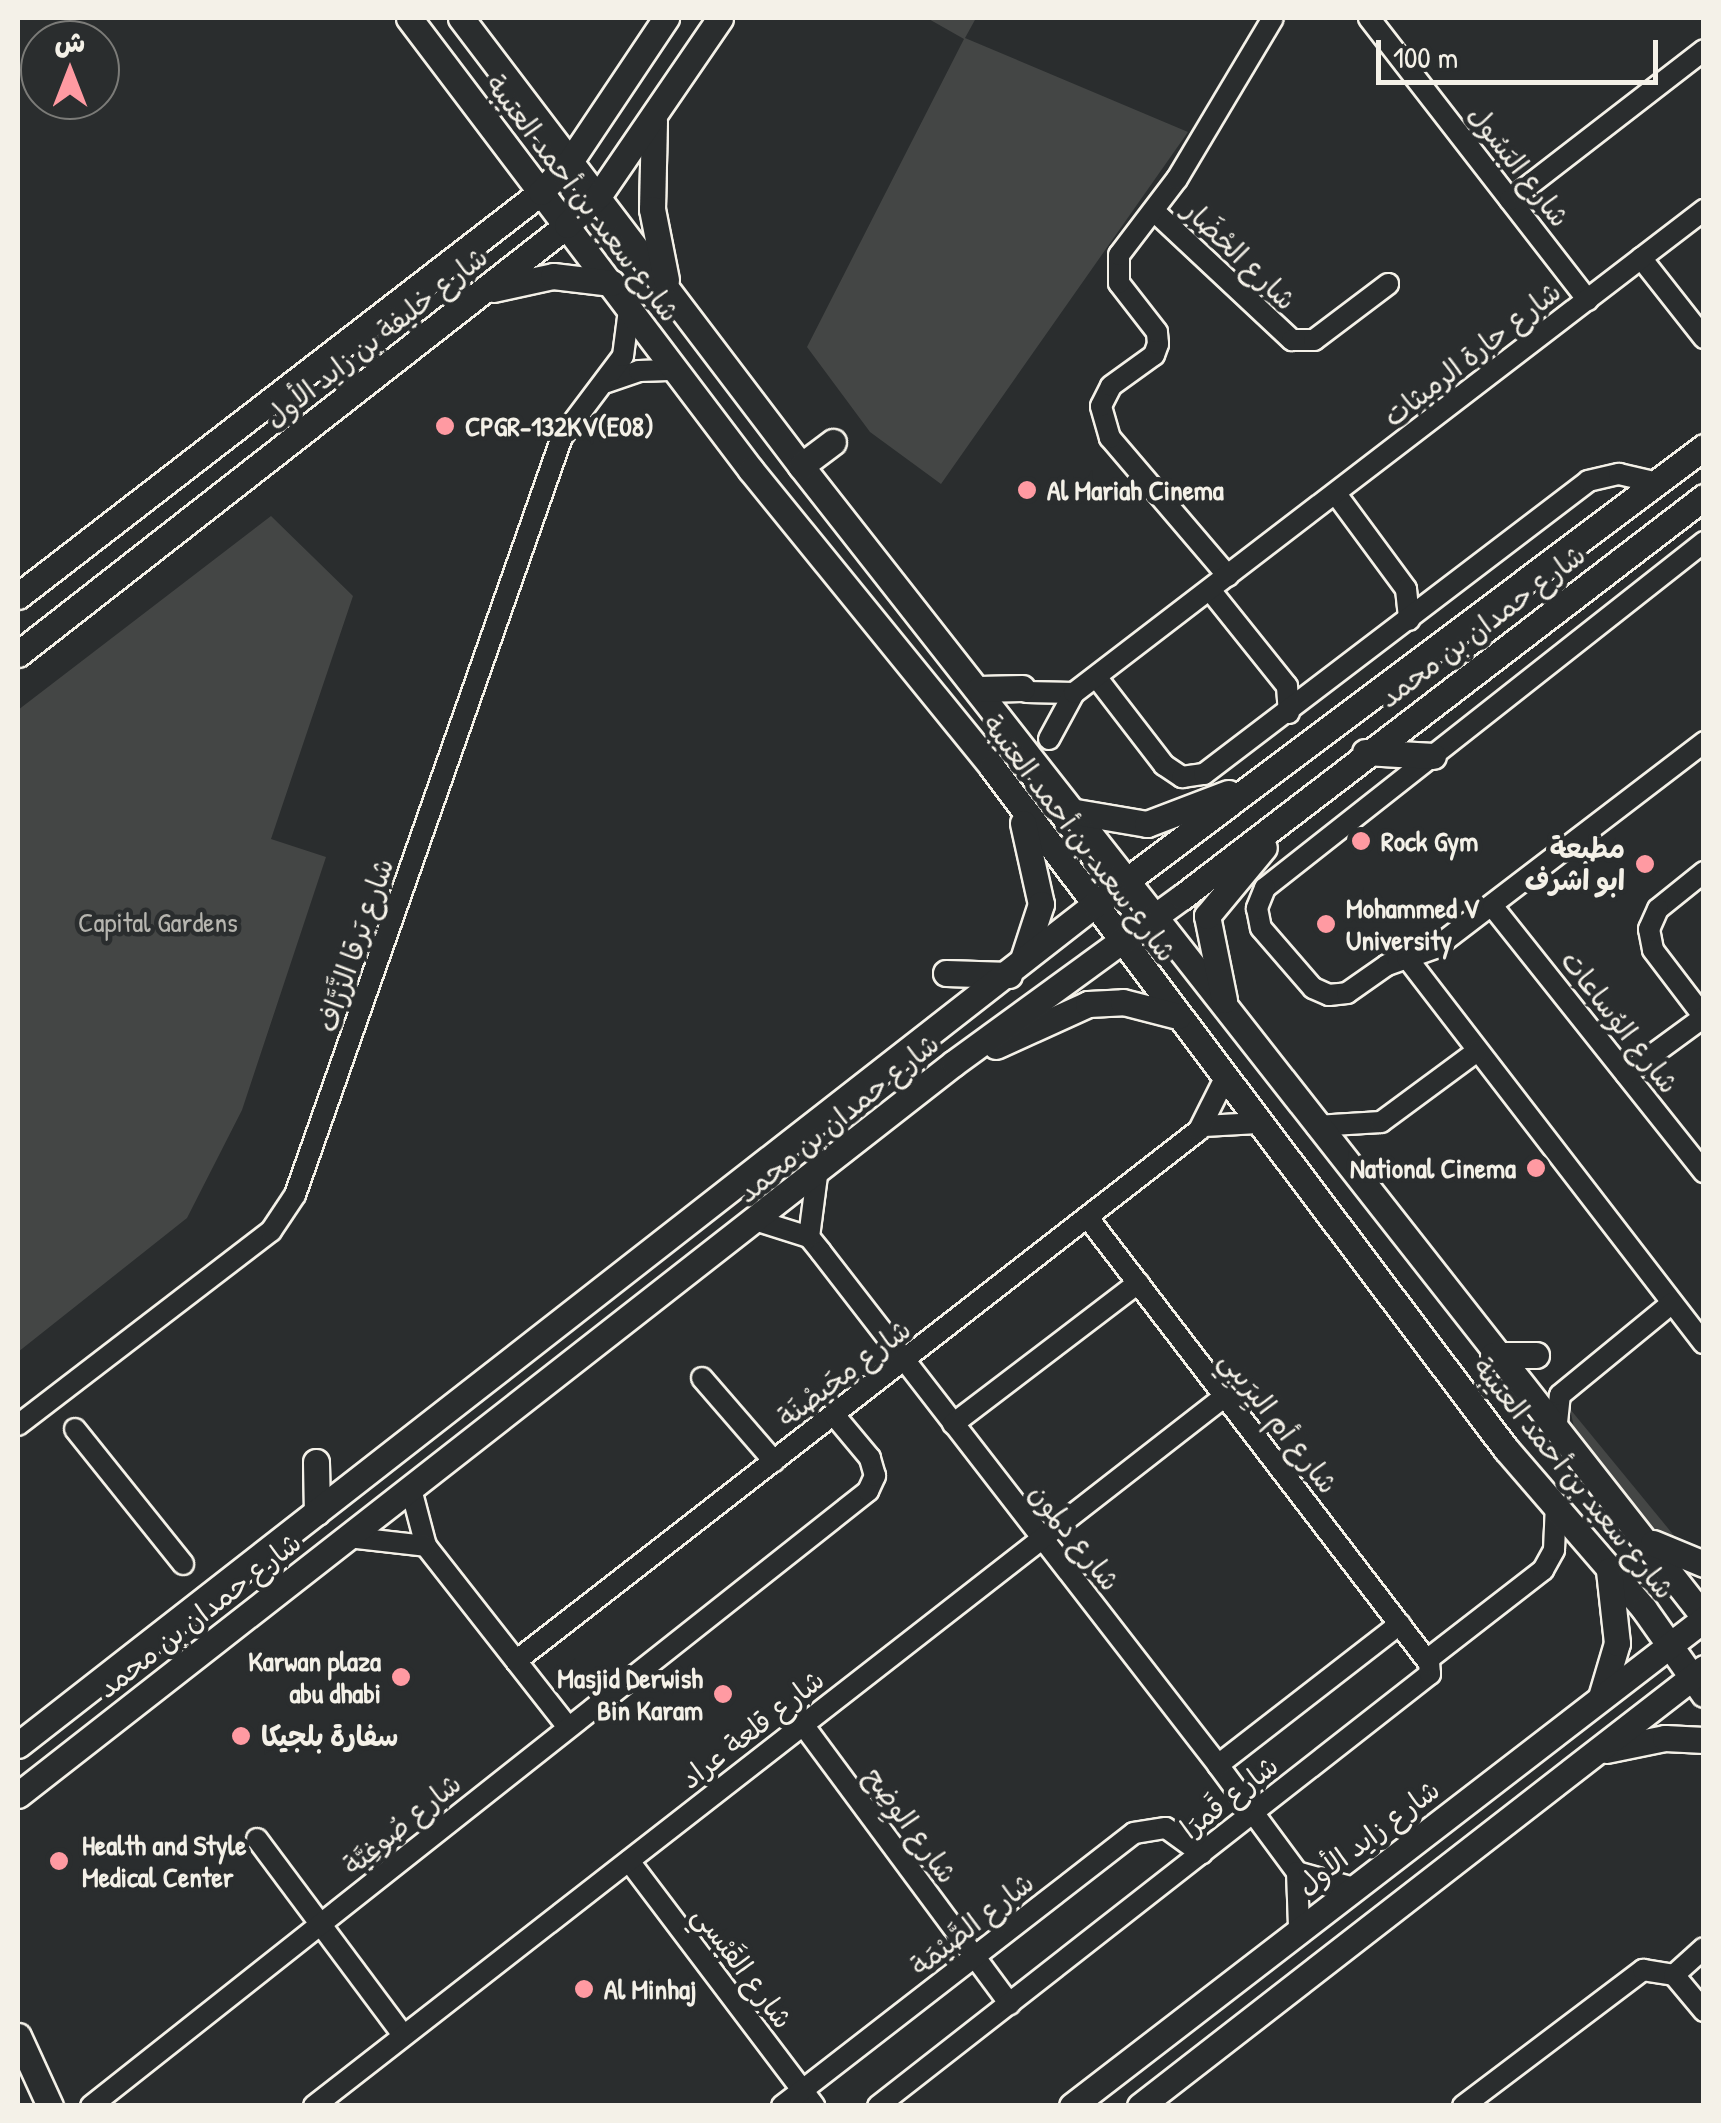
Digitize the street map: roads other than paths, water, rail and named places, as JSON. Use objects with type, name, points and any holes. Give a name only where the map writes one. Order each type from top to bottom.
[{"type":"main road","name":"شارع سعيد بن أحمد العتيبة","points":[[408,18],[676,370],[1017,804],[1506,1449],[1699,1679]]},
{"type":"main road","name":"شارع سعيد بن أحمد العتيبة","points":[[461,18],[801,466],[1076,812],[1493,1355],[1643,1537],[1704,1618]]},
{"type":"main road","name":"شارع خليفة بن زايد الأول","points":[[18,596],[540,192],[572,160],[666,18]]},
{"type":"main road","name":"شارع خليفة بن زايد الأول","points":[[18,654],[568,225],[599,196],[720,18]]},
{"type":"main road","points":[[655,118],[652,209],[672,298]]},
{"type":"main road","points":[[475,297],[532,278],[612,283]]},
{"type":"main road","points":[[801,466],[833,442]]},
{"type":"main road","name":"شارع حمدان بن محمد","points":[[18,1746],[1094,905],[1704,446]]},
{"type":"main road","name":"شارع حمدان بن محمد","points":[[18,1796],[817,1175],[954,1062],[1122,942],[1365,752],[1704,497]]},
{"type":"main road","points":[[980,690],[1024,690]]},
{"type":"main road","points":[[1365,752],[1432,756]]},
{"type":"main road","points":[[1076,812],[1115,822],[1164,822],[1282,767]]},
{"type":"main road","points":[[1228,1014],[1207,916],[1304,799]]},
{"type":"main road","points":[[946,974],[1012,972],[1036,936],[1042,904],[1017,804]]},
{"type":"main road","points":[[954,1062],[1088,1004],[1123,1002],[1178,1016]]},
{"type":"main road","points":[[1493,1355],[1536,1355]]},
{"type":"main road","points":[[316,1462],[317,1512]]},
{"type":"main road","points":[[1643,1537],[1704,1564]]},
{"type":"main road","points":[[1599,1701],[1617,1643],[1609,1570]]},
{"type":"main road","name":"شارع زايد الأول","points":[[1072,2106],[1298,1927],[1704,1618]]},
{"type":"main road","points":[[1147,2103],[1597,1752],[1699,1679]]},
{"type":"main road","points":[[1597,1752],[1665,1738],[1704,1740]]},
{"type":"main road","points":[[18,2036],[50,2106]]},
{"type":"street","points":[[1228,576],[1138,472],[1101,418],[1111,386],[1154,355],[1158,344],[1116,274],[1119,254],[1154,211],[1273,18]]},
{"type":"street","name":"شارع البَسُول","points":[[1370,18],[1588,300]]},
{"type":"street","points":[[1510,200],[1704,50]]},
{"type":"street","name":"شارع حارة الرميثات","points":[[1049,739],[1074,693],[1704,210]]},
{"type":"street","name":"شارع الحْضَار","points":[[1154,211],[1292,340],[1314,340],[1388,284]]},
{"type":"street","points":[[1641,258],[1704,338]]},
{"type":"street","name":"شارع بَرقا الزَّرَّاف","points":[[18,1425],[271,1230],[295,1195],[562,437],[605,382],[628,342],[630,310]]},
{"type":"street","points":[[605,382],[640,371],[676,370]]},
{"type":"street","points":[[1097,678],[1164,765],[1182,777],[1204,774],[1289,713],[1588,481],[1619,474],[1658,483]]},
{"type":"street","points":[[1336,494],[1406,589],[1409,620]]},
{"type":"street","points":[[1704,542],[1273,881],[1257,908],[1261,928],[1320,993],[1346,992],[1408,958],[1435,948],[1704,742]]},
{"type":"street","points":[[1210,590],[1287,686],[1289,713]]},
{"type":"street","points":[[1024,690],[1074,693]]},
{"type":"street","points":[[1626,1074],[1704,1017],[1653,950],[1649,929],[1658,909],[1704,872]]},
{"type":"street","name":"شارع الوُساعات","points":[[1493,907],[1704,1172]]},
{"type":"street","points":[[1408,958],[1476,1052],[1704,1343]]},
{"type":"street","points":[[1316,1126],[1380,1122],[1476,1052]]},
{"type":"street","name":"شارع مِحَيصْنَة","points":[[516,1660],[905,1362],[1204,1126],[1224,1080]]},
{"type":"street","points":[[1204,1126],[1258,1124]]},
{"type":"street","points":[[758,1221],[809,1238],[817,1175]]},
{"type":"street","name":"شارع أم اليِرَيبِي","points":[[1088,1218],[1427,1660]]},
{"type":"street","name":"شارع دلمون","points":[[809,1238],[1297,1872]]},
{"type":"street","points":[[952,1424],[1138,1283]]},
{"type":"street","points":[[1556,1432],[1560,1395],[1672,1303]]},
{"type":"street","points":[[702,1378],[774,1461]]},
{"type":"street","name":"شارع قلعة عراد","points":[[314,2106],[804,1726],[1040,1536],[1225,1396]]},
{"type":"street","name":"شارع صُوغِيَّة","points":[[92,2106],[868,1491],[875,1476],[870,1458],[834,1415]]},
{"type":"street","points":[[75,1429],[182,1564]]},
{"type":"street","points":[[411,1489],[426,1546],[567,1726]]},
{"type":"street","name":"شارع قَمرَا","points":[[878,2106],[1251,1813],[1425,1683],[1427,1660],[1543,1570],[1554,1550],[1556,1504]]},
{"type":"street","points":[[347,1538],[426,1546]]},
{"type":"street","points":[[1218,1765],[1400,1624]]},
{"type":"street","name":"شارع الوِضِح","points":[[804,1726],[1010,2004]]},
{"type":"street","name":"شارع الصَّيْمَة","points":[[782,2106],[808,2098],[974,1956],[1134,1833],[1166,1828],[1202,1854]]},
{"type":"street","points":[[256,1839],[323,1923],[403,2035]]},
{"type":"street","name":"شارع القَيْسي","points":[[628,1861],[808,2098]]},
{"type":"street","points":[[1298,1927],[1297,1872],[1350,1887]]},
{"type":"street","points":[[1674,1975],[1704,1948]]},
{"type":"street","points":[[1463,2106],[1630,1976],[1650,1968],[1674,1975],[1704,2011]]},
{"type":"place","name":"CPGR-132KV(E08)","points":[[445,426]]},
{"type":"place","name":"Al Mariah Cinema","points":[[1027,490]]},
{"type":"place","name":"Rock Gym","points":[[1361,841]]},
{"type":"place","name":"مطبعة ابو اشرف","points":[[1645,864]]},
{"type":"place","name":"Mohammed V University","points":[[1326,924]]},
{"type":"place","name":"National Cinema","points":[[1536,1168]]},
{"type":"place","name":"Karwan plaza abu dhabi","points":[[401,1677]]},
{"type":"place","name":"Masjid Derwish Bin Karam","points":[[723,1694]]},
{"type":"place","name":"سفارة بلجيكا","points":[[241,1736]]},
{"type":"place","name":"Health and Style Medical Center","points":[[59,1861]]},
{"type":"place","name":"Al Minhaj","points":[[584,1989]]},
{"type":"park label","name":"Capital Gardens","points":[[158,922]]}]
